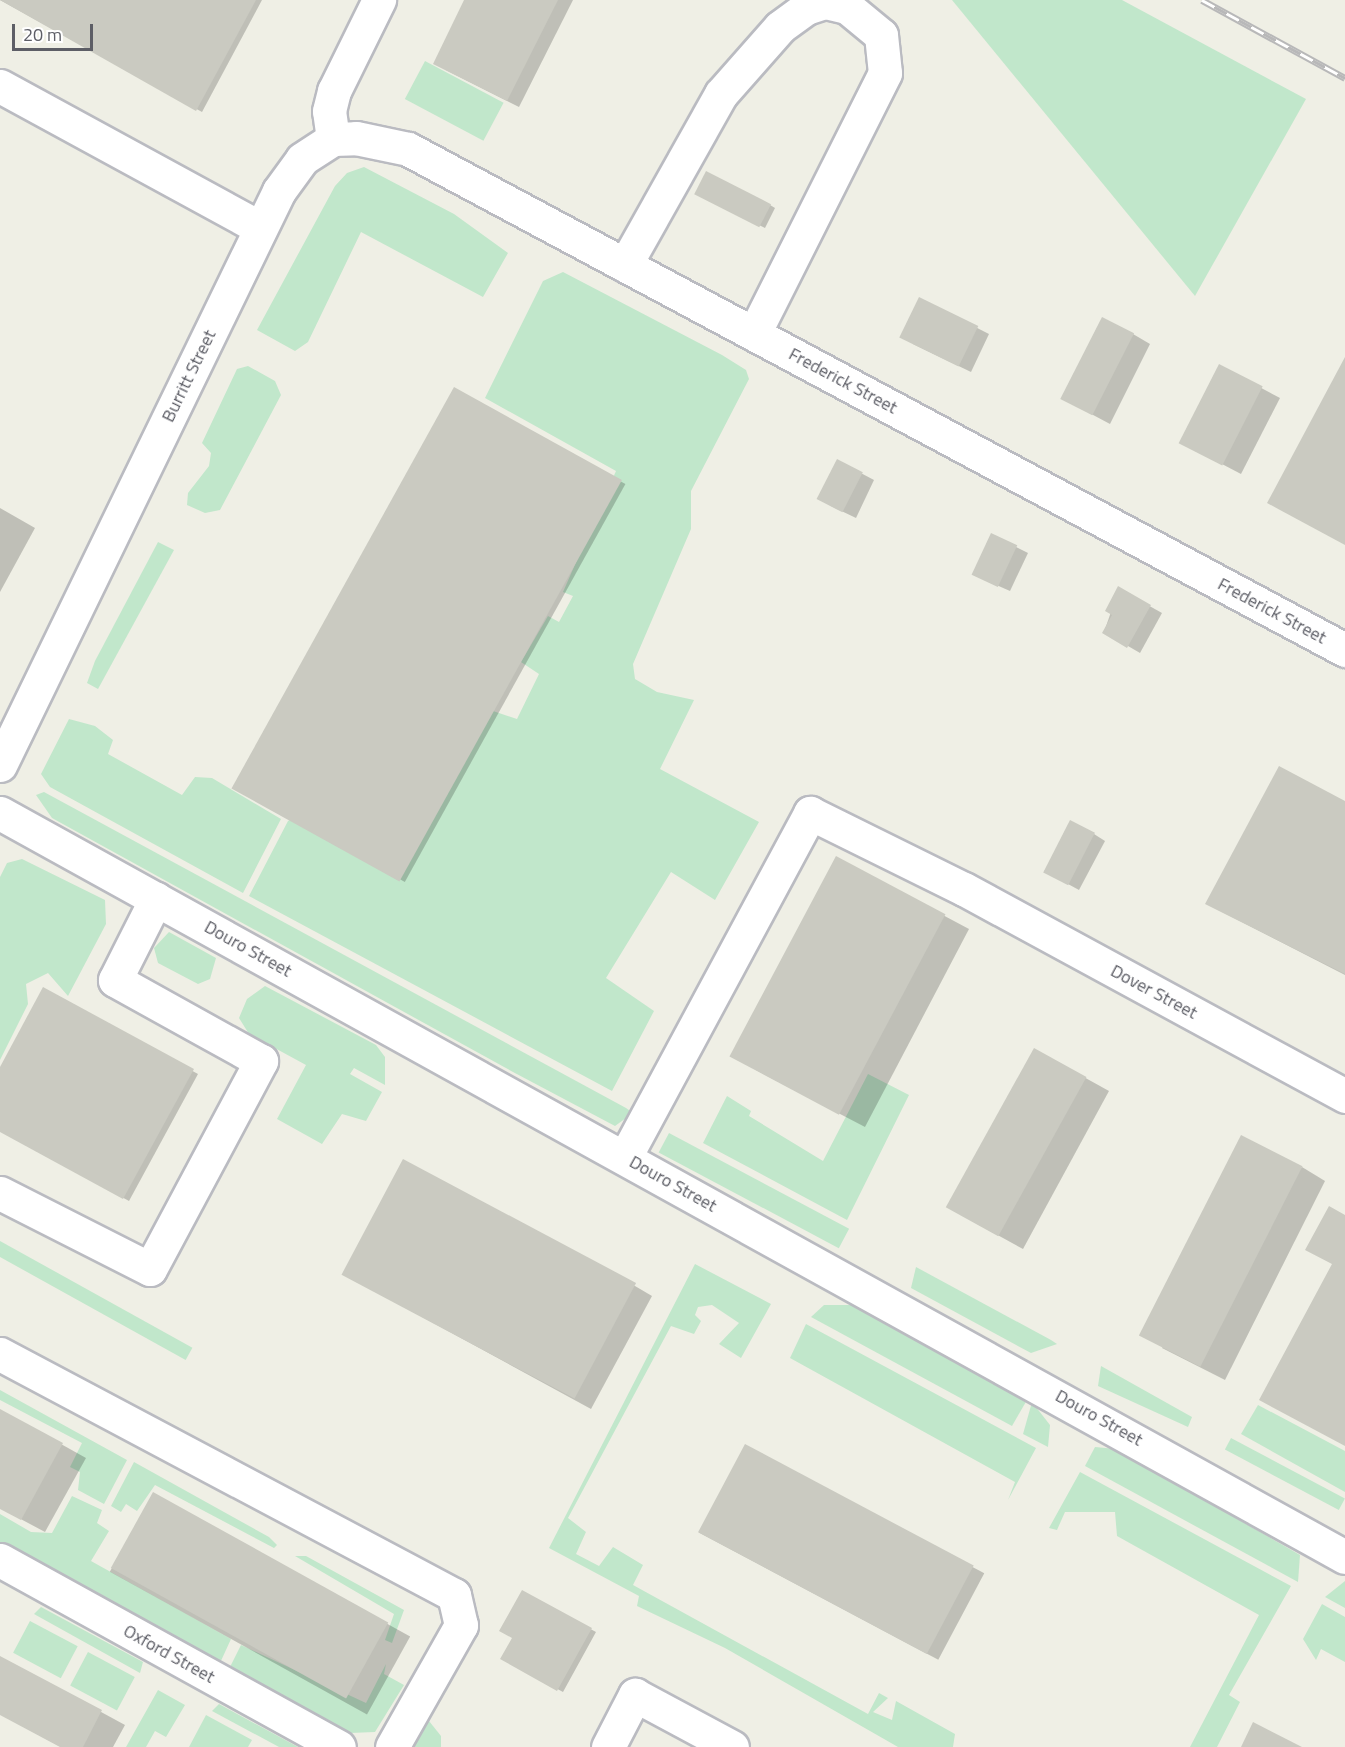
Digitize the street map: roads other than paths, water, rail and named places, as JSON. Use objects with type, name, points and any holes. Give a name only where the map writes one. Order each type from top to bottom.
[{"type":"street","points":[[333,139],[329,111],[334,92],[379,0]]},
{"type":"street","points":[[625,265],[721,94],[780,27],[806,8],[825,2],[847,7],[881,35],[885,73],[754,334]]},
{"type":"street","points":[[0,86],[260,228]]},
{"type":"street","name":"Burritt Street","points":[[0,765],[260,228],[290,173],[333,139]]},
{"type":"street","name":"Frederick Street","points":[[333,139],[408,149],[1345,650]]},
{"type":"street","name":"Douro Street","points":[[0,813],[1345,1557]]},
{"type":"street","name":"Dover Street","points":[[625,1157],[810,813],[964,889],[1345,1096]]},
{"type":"street","points":[[0,1193],[150,1269],[261,1061],[115,980],[156,899]]},
{"type":"street","points":[[0,1354],[454,1595],[461,1625],[392,1747]]},
{"type":"street","name":"Oxford Street","points":[[0,1560],[339,1747]]},
{"type":"street","points":[[608,1747],[635,1695],[732,1747]]},
{"type":"railway","points":[[1202,0],[1345,78]]}]
